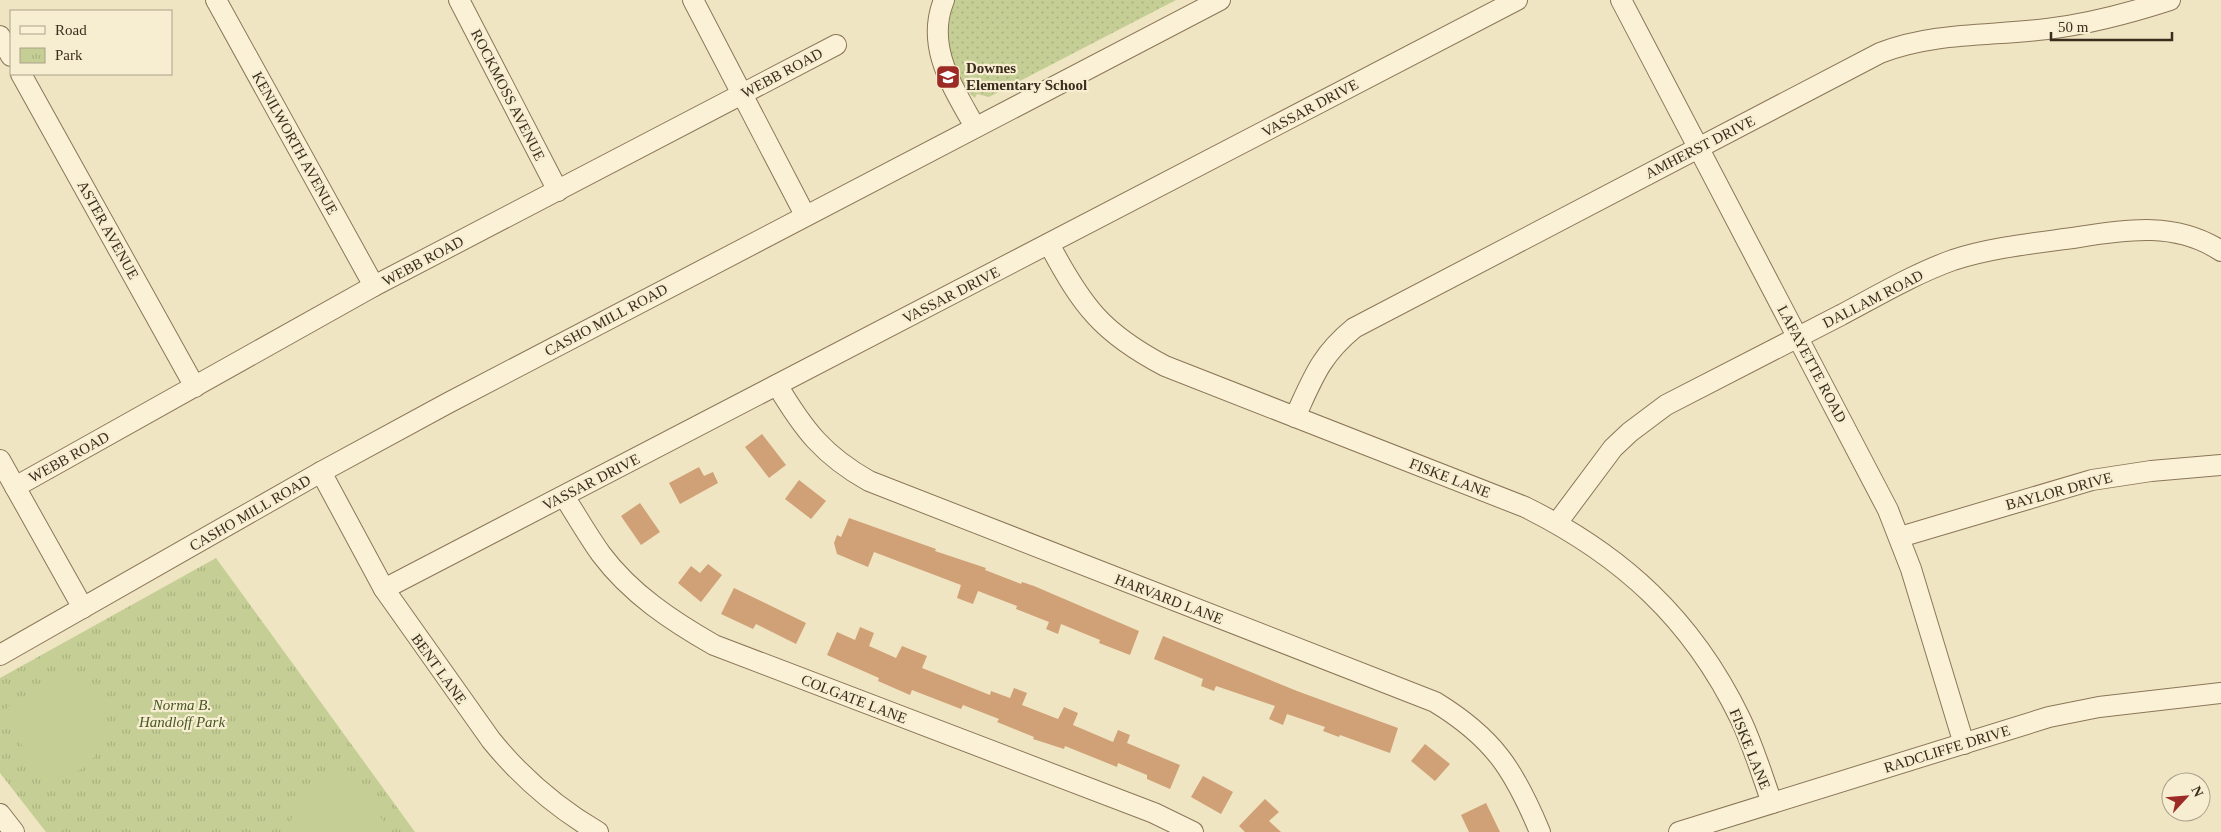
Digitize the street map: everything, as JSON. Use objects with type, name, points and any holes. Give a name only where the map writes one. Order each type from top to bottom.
[{"type":"street","name":"KENILWORTH AVENUE","points":[[216,0],[374,286]]},
{"type":"street","name":"ROCKMOSS AVENUE","points":[[459,0],[558,191]]},
{"type":"street","points":[[693,0],[805,215]]},
{"type":"street","points":[[944,0],[938,23],[938,49],[946,74],[975,127]]},
{"type":"street","name":"CASHO MILL ROAD","points":[[0,655],[321,472],[465,394],[1220,0]]},
{"type":"street","name":"VASSAR DRIVE","points":[[384,590],[1517,0]]},
{"type":"street","name":"LAFAYETTE ROAD","points":[[1621,0],[1880,494],[1900,536],[1964,744]]},
{"type":"street","name":"AMHERST DRIVE","points":[[1295,417],[1318,367],[1328,351],[1354,328],[1880,53],[1903,44],[1927,39],[2069,26],[2120,15],[2170,0]]},
{"type":"street","points":[[0,36],[10,54]]},
{"type":"street","name":"WEBB ROAD","points":[[15,487],[374,286],[836,45]]},
{"type":"street","name":"ASTER AVENUE","points":[[22,75],[195,386]]},
{"type":"street","name":"DALLAM ROAD","points":[[1557,523],[1613,448],[1647,419],[1666,406],[1907,280],[1951,261],[1975,254],[2126,230],[2147,229],[2167,230],[2189,235],[2221,251]]},
{"type":"street","name":"FISKE LANE","points":[[1049,244],[1070,283],[1086,306],[1103,325],[1140,353],[1166,366],[1525,507],[1594,545],[1618,563],[1641,583],[1682,628],[1716,676],[1741,720],[1772,803]]},
{"type":"street","name":"HARVARD LANE","points":[[777,386],[811,437],[844,466],[869,481],[1435,702],[1474,729],[1507,766],[1523,790],[1540,832]]},
{"type":"street","points":[[0,460],[83,608]]},
{"type":"street","name":"BAYLOR DRIVE","points":[[1900,536],[2092,480],[2151,471],[2221,465]]},
{"type":"street","name":"BENT LANE","points":[[321,472],[384,590],[423,647],[507,760],[539,790],[598,832]]},
{"type":"street","name":"COLGATE LANE","points":[[564,496],[602,555],[637,593],[668,618],[714,646],[1154,813],[1193,832]]},
{"type":"street","name":"RADCLIFFE DRIVE","points":[[1679,832],[2074,711],[2221,693]]},
{"type":"street","points":[[0,814],[14,832]]},
{"type":"green space","points":[[955,0],[1176,0],[989,97],[977,94],[975,98],[965,89],[958,78],[950,52],[948,39],[949,25]]},
{"type":"green space","name":"Norma B. Handloff Park","points":[[216,558],[415,832],[46,832],[0,773],[0,678]]},
{"type":"green space","points":[[65,674],[78,676],[90,687],[100,703],[105,729],[97,753],[89,763],[78,771],[65,776],[51,778],[43,775],[35,767],[11,728],[6,709],[50,681]]},
{"type":"green space","points":[[350,770],[390,832],[288,832],[299,791]]},
{"type":"building","points":[[762,434],[786,465],[769,478],[745,447]]},
{"type":"building","points":[[699,467],[704,476],[713,472],[718,483],[680,504],[669,483]]},
{"type":"building","points":[[799,480],[826,501],[811,519],[785,499]]},
{"type":"building","points":[[640,503],[660,532],[641,545],[621,516]]},
{"type":"building","points":[[849,518],[936,549],[935,551],[986,568],[985,570],[1021,584],[1022,582],[1034,586],[1139,631],[1130,655],[1099,643],[1100,640],[1061,624],[1058,634],[1046,629],[1049,622],[1016,609],[1017,606],[978,591],[973,604],[957,598],[961,585],[874,552],[868,567],[837,554],[834,543],[837,535],[841,537]]},
{"type":"building","points":[[708,564],[722,575],[701,602],[678,583],[691,566],[700,573]]},
{"type":"building","points":[[734,588],[806,623],[796,644],[756,624],[753,629],[721,614]]},
{"type":"building","points":[[860,627],[874,633],[869,646],[896,658],[902,646],[927,656],[922,668],[990,695],[991,691],[1010,698],[1014,688],[1027,693],[1022,705],[1058,719],[1064,707],[1078,713],[1073,725],[1113,742],[1118,730],[1130,735],[1127,743],[1180,765],[1170,789],[1147,779],[1147,775],[1118,763],[1117,767],[1065,746],[1064,749],[1033,739],[1034,737],[997,722],[999,719],[963,705],[961,709],[912,690],[910,695],[878,681],[879,678],[827,655],[837,632],[855,640]]},
{"type":"building","points":[[1163,636],[1297,691],[1398,728],[1390,753],[1340,735],[1339,737],[1323,731],[1325,727],[1287,714],[1283,725],[1269,719],[1275,706],[1216,686],[1214,691],[1201,686],[1203,679],[1154,659]]},
{"type":"building","points":[[1425,744],[1450,764],[1435,781],[1411,761]]},
{"type":"building","points":[[1203,776],[1233,792],[1221,814],[1191,797]]},
{"type":"building","points":[[1265,799],[1279,812],[1269,821],[1281,832],[1245,832],[1239,826]]},
{"type":"building","points":[[1486,803],[1500,832],[1469,832],[1461,815]]},
{"type":"place","name":"Downes Elementary School","points":[[948,77]]}]
